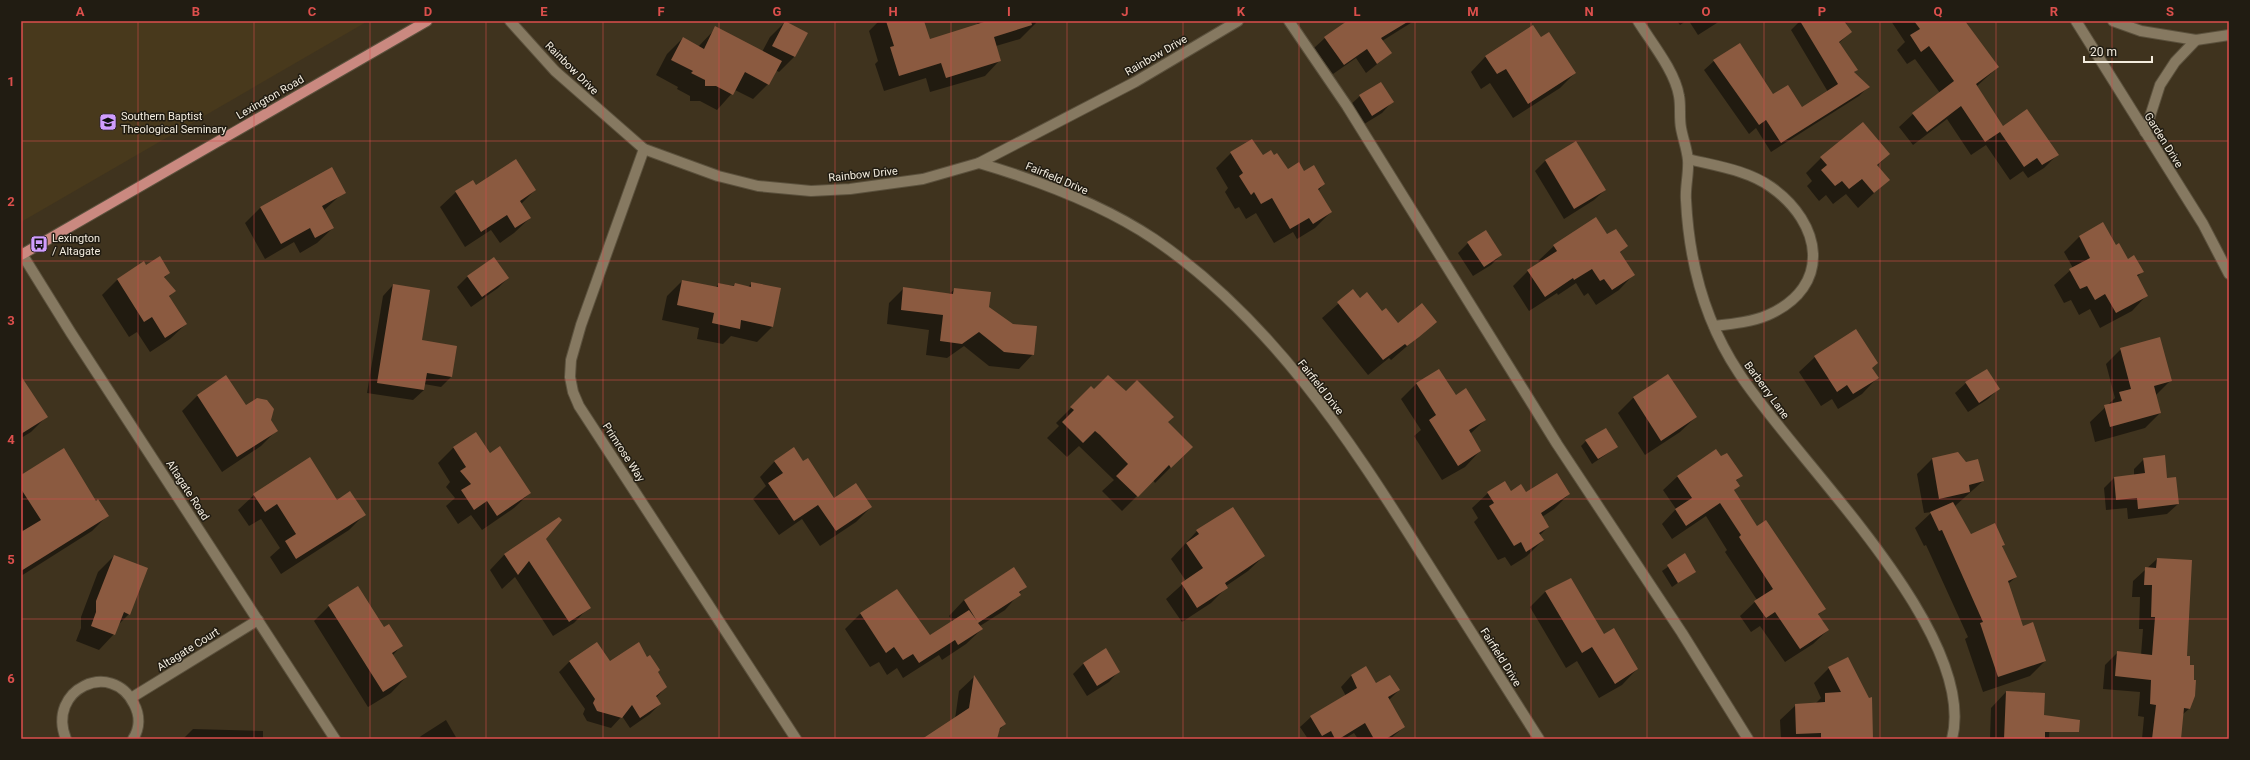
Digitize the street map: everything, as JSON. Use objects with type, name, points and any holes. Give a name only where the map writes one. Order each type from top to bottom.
[{"type":"main road","name":"Lexington Road","points":[[22,254],[426,21]]},
{"type":"street","name":"Rainbow Drive","points":[[510,21],[555,71],[644,149],[718,176],[758,186],[811,191],[850,189],[923,179],[979,163],[1135,82],[1238,21]]},
{"type":"street","points":[[1289,21],[1347,106],[1557,444],[1682,633],[1748,739]]},
{"type":"street","name":"Barberry Lane","points":[[1638,21],[1671,75],[1679,94],[1681,127],[1688,160],[1686,199],[1689,232],[1696,276],[1703,299],[1714,326],[1738,372],[1766,412],[1884,557],[1903,584],[1937,646],[1949,680],[1954,714],[1952,739]]},
{"type":"street","name":"Garden Drive","points":[[2076,21],[2203,224],[2229,274]]},
{"type":"street","points":[[2113,21],[2141,30],[2196,40],[2229,35]]},
{"type":"street","points":[[2145,132],[2160,85],[2175,62],[2196,40]]},
{"type":"street","name":"Primrose Way","points":[[644,149],[581,325],[571,360],[570,377],[573,392],[579,406],[796,739]]},
{"type":"street","points":[[1688,160],[1747,174],[1770,186],[1793,206],[1808,227],[1813,242],[1814,259],[1809,278],[1799,293],[1784,305],[1767,315],[1734,324],[1714,326]]},
{"type":"street","name":"Fairfield Drive","points":[[979,163],[1021,175],[1105,211],[1154,239],[1219,290],[1274,346],[1322,404],[1383,493],[1539,739]]},
{"type":"street","name":"Altagate Road","points":[[22,254],[80,347],[335,739]]},
{"type":"street","name":"Altagate Court","points":[[132,698],[258,620]]},
{"type":"street","points":[[66,739],[62,729],[61,716],[65,703],[73,693],[84,685],[97,682],[110,683],[122,689],[132,698],[137,709],[139,722],[134,739]]},
{"type":"shaded area","name":"Southern Baptist Theological Seminary","points":[[21,21],[368,21],[21,222]]},
{"type":"building","points":[[785,21],[808,33],[795,57],[772,46]]},
{"type":"building","points":[[886,21],[924,21],[930,39],[987,21],[1031,21],[1032,25],[994,37],[1001,61],[946,78],[941,63],[899,76],[890,47],[894,46]]},
{"type":"building","points":[[1347,21],[1409,21],[1381,38],[1392,53],[1377,64],[1367,49],[1344,65],[1324,37]]},
{"type":"building","points":[[1800,21],[1844,21],[1852,32],[1839,42],[1858,70],[1854,72],[1870,87],[1781,143],[1766,120],[1759,125],[1713,60],[1740,43],[1773,94],[1788,85],[1802,107],[1838,84]]},
{"type":"building","points":[[1914,21],[1965,21],[1999,67],[1976,84],[2003,126],[2027,109],[2059,155],[2042,165],[2037,158],[2024,167],[2000,132],[1985,142],[1961,106],[1927,132],[1912,113],[1954,81],[1929,46],[1921,52],[1910,35],[1920,29]]},
{"type":"building","points":[[1533,25],[1541,37],[1549,32],[1576,73],[1528,104],[1506,69],[1497,74],[1485,56]]},
{"type":"building","points":[[715,26],[782,61],[769,85],[745,72],[733,95],[716,86],[705,86],[705,80],[691,73],[693,71],[671,60],[683,37],[704,49]]},
{"type":"building","points":[[1381,82],[1394,102],[1372,116],[1359,95]]},
{"type":"building","points":[[1863,122],[1890,154],[1877,165],[1890,180],[1874,193],[1862,179],[1849,189],[1842,181],[1835,186],[1821,170],[1827,165],[1820,157]]},
{"type":"building","points":[[1252,139],[1263,155],[1271,150],[1274,155],[1277,153],[1288,169],[1299,162],[1304,171],[1314,165],[1325,184],[1318,189],[1332,212],[1313,224],[1309,218],[1290,229],[1272,198],[1261,204],[1254,192],[1251,195],[1239,176],[1243,173],[1230,152]]},
{"type":"building","points":[[1576,141],[1606,190],[1574,209],[1545,160]]},
{"type":"building","points":[[516,159],[536,190],[520,201],[531,218],[515,228],[507,215],[481,232],[455,191],[473,180],[476,185]]},
{"type":"building","points":[[332,167],[346,193],[322,206],[334,228],[315,238],[310,228],[281,244],[260,207]]},
{"type":"building","points":[[1596,217],[1607,234],[1616,229],[1628,246],[1620,252],[1635,275],[1612,290],[1604,279],[1600,281],[1592,269],[1574,280],[1573,278],[1545,297],[1527,270],[1557,251],[1553,245]]},
{"type":"building","points":[[2103,222],[2116,245],[2119,243],[2128,259],[2134,255],[2144,272],[2137,275],[2148,296],[2116,313],[2105,294],[2095,300],[2087,286],[2080,289],[2069,269],[2090,258],[2079,236]]},
{"type":"building","points":[[1486,230],[1502,255],[1484,267],[1467,242]]},
{"type":"building","points":[[160,256],[170,273],[164,277],[176,291],[169,296],[187,324],[165,338],[152,317],[144,322],[117,279],[144,261],[146,265]]},
{"type":"building","points":[[494,257],[509,278],[482,297],[467,276]]},
{"type":"building","points":[[682,280],[718,287],[718,283],[734,286],[735,283],[751,287],[751,282],[781,288],[773,327],[741,320],[740,329],[712,323],[714,313],[677,305]]},
{"type":"building","points":[[393,284],[430,290],[422,340],[457,346],[452,377],[427,373],[424,390],[377,383]]},
{"type":"building","points":[[903,287],[953,294],[954,288],[991,292],[989,307],[1013,324],[1037,326],[1034,355],[1004,352],[979,332],[962,344],[940,341],[943,315],[901,310]]},
{"type":"building","points":[[1353,289],[1360,298],[1367,292],[1382,311],[1386,308],[1398,323],[1422,303],[1437,322],[1407,346],[1405,344],[1383,360],[1337,302]]},
{"type":"building","points":[[1856,329],[1878,363],[1872,368],[1879,378],[1853,394],[1847,385],[1837,392],[1814,356]]},
{"type":"building","points":[[2160,337],[2172,381],[2154,386],[2161,413],[2110,427],[2104,405],[2122,401],[2119,392],[2131,389],[2120,348]]},
{"type":"building","points":[[1439,369],[1456,395],[1466,388],[1486,420],[1469,430],[1481,451],[1458,466],[1429,420],[1436,415],[1416,383]]},
{"type":"building","points":[[1987,369],[2000,389],[1979,403],[1965,382]]},
{"type":"building","points":[[1668,374],[1697,417],[1661,441],[1633,397]]},
{"type":"building","points":[[226,375],[246,405],[257,398],[267,400],[274,409],[271,420],[278,431],[237,457],[197,395]]},
{"type":"building","points":[[1108,375],[1126,391],[1137,380],[1174,417],[1168,422],[1193,447],[1171,468],[1169,465],[1138,497],[1116,476],[1128,464],[1100,435],[1095,431],[1083,443],[1062,422],[1074,410],[1070,407],[1091,386],[1094,389]]},
{"type":"building","points":[[21,376],[48,417],[21,434]]},
{"type":"building","points":[[1606,428],[1618,447],[1598,459],[1585,440]]},
{"type":"building","points":[[476,432],[490,453],[500,446],[531,493],[497,516],[487,501],[474,510],[461,490],[471,484],[460,471],[466,467],[453,447]]},
{"type":"building","points":[[794,447],[803,461],[808,458],[834,498],[856,483],[872,507],[836,531],[818,505],[794,521],[768,483],[783,473],[774,461]]},
{"type":"building","points":[[64,448],[96,501],[98,499],[109,516],[21,571],[21,532],[41,520],[21,489],[21,475]]},
{"type":"building","points":[[1716,449],[1721,456],[1727,453],[1743,476],[1736,480],[1740,486],[1734,490],[1757,526],[1766,520],[1826,609],[1818,614],[1829,630],[1800,649],[1775,612],[1766,618],[1754,601],[1773,589],[1739,537],[1741,535],[1720,503],[1686,526],[1675,509],[1692,498],[1677,476]]},
{"type":"building","points":[[1958,452],[1966,462],[1978,459],[1984,481],[1969,485],[1970,492],[1939,499],[1932,458]]},
{"type":"building","points":[[2165,455],[2167,478],[2176,477],[2179,504],[2138,509],[2137,498],[2116,500],[2114,477],[2145,473],[2143,458]]},
{"type":"building","points":[[310,457],[337,500],[350,491],[366,515],[296,559],[285,541],[296,534],[277,504],[265,512],[253,494]]},
{"type":"building","points":[[1557,473],[1570,494],[1541,513],[1549,527],[1539,533],[1544,540],[1526,552],[1521,542],[1514,546],[1489,506],[1494,503],[1487,492],[1505,481],[1511,491],[1521,484],[1526,492]]},
{"type":"building","points":[[1953,502],[1971,534],[1995,523],[2005,545],[2002,546],[2017,577],[2008,581],[2023,626],[2033,622],[2046,661],[1998,677],[1980,623],[1983,622],[1942,530],[1939,531],[1930,512]]},
{"type":"building","points":[[1233,507],[1265,556],[1225,583],[1228,588],[1197,608],[1181,583],[1203,568],[1186,543],[1199,534],[1196,530]]},
{"type":"building","points":[[559,517],[562,520],[546,539],[591,608],[569,622],[529,561],[518,575],[504,554]]},
{"type":"building","points":[[1685,553],[1696,572],[1678,583],[1667,565]]},
{"type":"building","points":[[114,555],[148,568],[130,615],[124,612],[115,635],[91,626],[96,612],[96,601]]},
{"type":"building","points":[[2157,558],[2192,560],[2187,656],[2190,656],[2190,665],[2194,665],[2194,680],[2196,680],[2195,696],[2190,709],[2184,708],[2181,739],[2152,739],[2156,705],[2150,704],[2151,680],[2115,676],[2117,651],[2152,655],[2155,617],[2151,617],[2152,585],[2144,585],[2145,567],[2156,568]]},
{"type":"building","points":[[1014,567],[1027,587],[1019,592],[1021,595],[978,623],[983,629],[958,645],[955,640],[919,663],[913,654],[903,660],[894,647],[886,653],[860,613],[897,589],[930,635],[969,610],[977,621],[964,600]]},
{"type":"building","points":[[1571,578],[1604,634],[1614,628],[1638,669],[1615,684],[1592,647],[1582,653],[1545,591]]},
{"type":"building","points":[[358,586],[384,627],[389,624],[403,646],[392,653],[407,677],[383,692],[328,605]]},
{"type":"building","points":[[597,642],[610,661],[639,642],[647,657],[650,655],[660,670],[658,672],[667,687],[656,696],[661,704],[640,718],[632,705],[622,718],[597,711],[593,703],[595,699],[569,661]]},
{"type":"building","points":[[1106,648],[1120,672],[1097,686],[1083,663]]},
{"type":"building","points":[[1848,657],[1869,698],[1872,697],[1873,739],[1821,739],[1821,733],[1796,734],[1795,704],[1825,702],[1825,693],[1841,692],[1828,667]]},
{"type":"building","points":[[1366,666],[1376,683],[1390,675],[1400,690],[1388,697],[1405,727],[1386,739],[1374,739],[1365,723],[1339,739],[1335,739],[1331,731],[1322,736],[1310,716],[1357,688],[1351,675]]},
{"type":"building","points":[[974,675],[1006,724],[1000,728],[997,739],[922,739],[969,708]]},
{"type":"building","points":[[2006,691],[2045,693],[2044,715],[2080,720],[2079,732],[2045,732],[2045,739],[2004,739]]},
{"type":"place","name":"Southern Baptist Theological Seminary","points":[[108,122]]},
{"type":"place","name":"Lexington / Altagate","points":[[39,244]]}]
